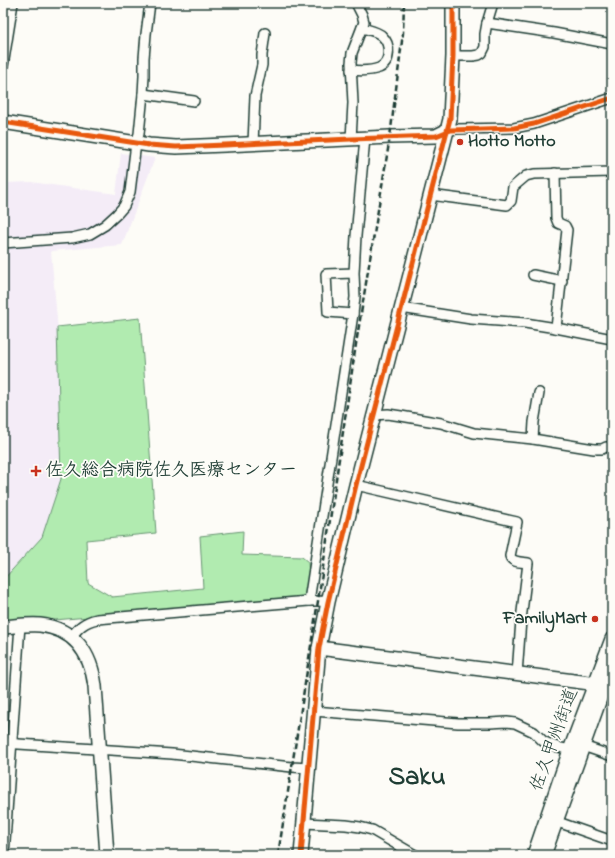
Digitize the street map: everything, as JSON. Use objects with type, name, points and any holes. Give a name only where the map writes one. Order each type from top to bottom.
[{"type":"street","points":[[3,66],[13,3]]},
{"type":"street","points":[[3,243],[72,238],[90,234],[106,225],[124,206],[130,192],[136,143],[139,134],[144,94],[144,58],[150,3]]},
{"type":"street","points":[[351,139],[352,53],[364,22],[356,3]]},
{"type":"street","points":[[301,855],[319,648],[328,602],[356,485],[450,119],[453,56],[453,3]]},
{"type":"street","points":[[453,56],[479,56],[482,53],[485,47],[485,34],[493,3]]},
{"type":"street","points":[[487,23],[554,33],[612,44]]},
{"type":"street","points":[[351,70],[372,70],[380,68],[388,58],[387,44],[382,36],[362,28]]},
{"type":"street","points":[[253,144],[255,96],[262,66],[265,33]]},
{"type":"street","points":[[144,94],[194,101]]},
{"type":"street","points":[[3,122],[149,145],[176,147],[253,144],[436,136],[446,131],[456,129],[514,128],[534,124],[612,98]]},
{"type":"street","points":[[309,601],[353,314],[355,297],[354,273],[357,222],[365,138]]},
{"type":"street","points":[[430,196],[507,206],[511,201],[513,187],[526,176],[555,173],[612,172]]},
{"type":"street","points":[[555,173],[556,218],[558,223],[565,226],[567,230],[556,328]]},
{"type":"street","points":[[353,314],[328,312],[326,274],[354,273]]},
{"type":"street","points":[[533,275],[562,281]]},
{"type":"street","points":[[401,308],[471,319],[525,323],[612,339]]},
{"type":"street","points":[[534,439],[534,422],[539,393]]},
{"type":"street","points":[[374,415],[388,414],[441,423],[474,433],[534,439],[602,449],[612,447]]},
{"type":"street","points":[[356,485],[517,522],[510,556],[513,561],[528,563],[521,620],[517,674]]},
{"type":"street","points":[[71,637],[78,628],[86,622],[97,618],[309,601],[328,602]]},
{"type":"street","points":[[4,855],[7,744],[20,625]]},
{"type":"street","points":[[3,627],[41,625],[66,633],[81,647],[91,665],[107,855]]},
{"type":"street","name":"佐久甲州街道","points":[[544,855],[551,820],[570,750],[604,685],[612,639]]},
{"type":"street","points":[[319,648],[604,685]]},
{"type":"street","name":"佐久甲州街道","points":[[534,855],[583,746],[612,665]]},
{"type":"street","points":[[314,711],[458,723],[515,723],[534,732],[544,741],[554,746],[570,750]]},
{"type":"street","points":[[7,744],[172,754],[309,768]]},
{"type":"street","points":[[583,746],[612,756]]},
{"type":"street","points":[[551,820],[612,841]]},
{"type":"street","points":[[304,823],[346,825],[372,830],[415,855]]},
{"type":"shaded area","name":"佐久総合病院佐久医療センター","points":[[121,153],[155,158],[122,245],[51,251],[83,615],[3,621],[3,183],[31,182],[116,194]]},
{"type":"green space","points":[[140,318],[156,533],[86,540],[88,583],[112,597],[203,588],[200,536],[243,531],[242,555],[302,557],[308,562],[309,576],[305,598],[3,624],[3,580],[42,537],[61,479],[57,327]]},
{"type":"railway","points":[[278,855],[318,601],[356,344],[390,137],[403,33],[404,3]]},
{"type":"cycle path","points":[[301,855],[319,648],[328,602],[356,485],[450,119],[453,56],[453,3]]},
{"type":"cycle path","points":[[3,122],[149,145],[176,147],[436,136],[451,130],[514,128],[534,124],[612,98]]},
{"type":"place","name":"Hotto Motto","points":[[460,142]]},
{"type":"place","name":"佐久総合病院佐久医療センター","points":[[36,471]]},
{"type":"place","name":"FamilyMart","points":[[595,619]]},
{"type":"district","name":"Saku","points":[[417,778]]}]
